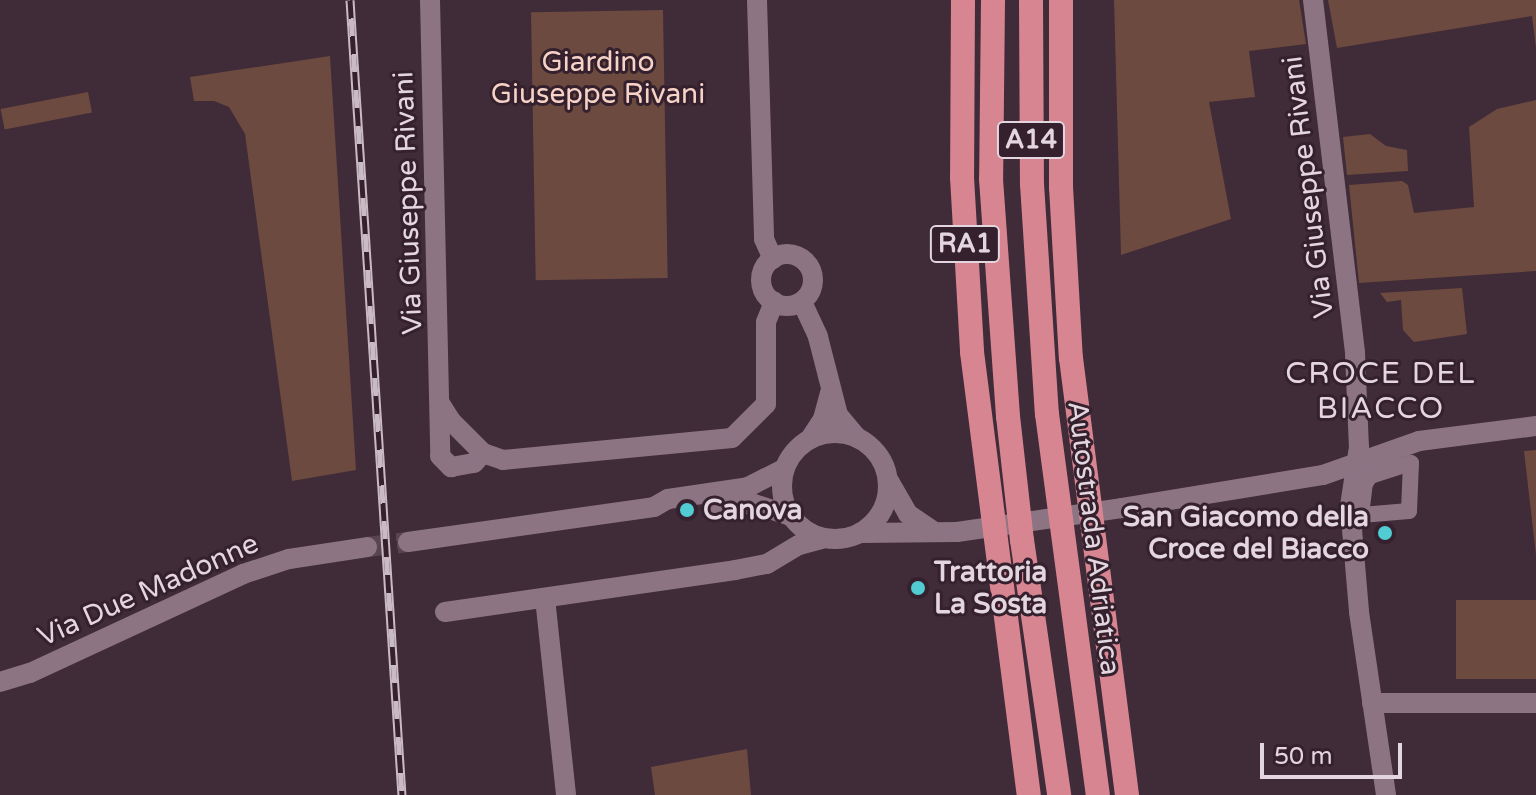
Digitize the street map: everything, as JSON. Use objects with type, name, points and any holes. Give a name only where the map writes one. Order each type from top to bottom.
[{"type":"highway","name":"RA1","points":[[963,0],[964,228],[972,352],[1029,795]]},
{"type":"highway","name":"A14","points":[[993,0],[991,179],[997,291],[1015,483],[1059,795]]},
{"type":"highway","name":"Autostrada Adriatica","points":[[1031,0],[1036,280],[1055,478],[1098,795]]},
{"type":"highway","points":[[1061,0],[1060,157],[1065,278],[1085,475],[1127,795]]},
{"type":"street","name":"Via Giuseppe Rivani","points":[[430,0],[442,461],[451,467],[467,466],[483,453],[516,461],[687,440],[728,439],[735,436],[766,404],[766,322],[774,302],[765,294],[761,279],[773,259],[764,239],[757,0]]},
{"type":"street","name":"Via Giuseppe Rivani","points":[[1313,0],[1355,353],[1358,463],[1350,506],[1372,703],[1386,795]]},
{"type":"street","points":[[773,259],[790,254],[798,257],[811,270],[812,287],[802,302],[786,306],[774,302]]},
{"type":"street","points":[[802,302],[818,337],[838,415],[857,438],[874,451],[908,514],[935,531]]},
{"type":"street","points":[[810,439],[823,419],[830,389]]},
{"type":"street","points":[[441,405],[451,421],[483,453]]},
{"type":"street","points":[[857,438],[837,433],[810,439],[797,447],[783,469],[781,493],[791,517],[802,529],[822,539],[836,541],[860,533],[957,532],[1152,503],[1323,475],[1403,444],[1536,426]]},
{"type":"street","points":[[408,542],[654,507],[668,499],[748,487],[783,469]]},
{"type":"street","points":[[860,533],[883,510],[889,481]]},
{"type":"street","points":[[654,507],[668,512],[745,503],[791,517]]},
{"type":"street","points":[[757,566],[781,548],[791,517]]},
{"type":"street","points":[[445,612],[757,566],[822,539]]},
{"type":"street","name":"Via Due Madonne","points":[[0,682],[30,673],[243,574],[289,559],[367,547]]},
{"type":"street","points":[[545,598],[566,795]]},
{"type":"street","points":[[1372,703],[1536,703]]},
{"type":"green space","points":[[1114,0],[1299,0],[1306,44],[1249,51],[1255,97],[1209,102],[1231,219],[1121,255]]},
{"type":"green space","points":[[1328,0],[1536,0],[1536,48],[1532,16],[1337,48]]},
{"type":"green space","name":"Giardino Giuseppe Rivani","points":[[663,10],[668,278],[536,280],[531,12]]},
{"type":"green space","points":[[330,56],[356,470],[292,481],[245,134],[229,107],[214,101],[194,101],[190,77]]},
{"type":"green space","points":[[88,92],[92,113],[5,130],[1,109]]},
{"type":"green space","points":[[1536,100],[1536,271],[1359,283],[1349,185],[1402,181],[1408,185],[1414,213],[1474,207],[1469,127],[1497,109]]},
{"type":"green space","points":[[1370,134],[1386,146],[1407,150],[1408,171],[1347,175],[1343,137]]},
{"type":"green space","points":[[1462,288],[1467,334],[1414,342],[1403,330],[1401,300],[1387,302],[1380,293]]},
{"type":"green space","points":[[1536,450],[1536,555],[1524,451]]},
{"type":"green space","points":[[1456,600],[1536,600],[1536,679],[1456,679]]},
{"type":"green space","points":[[747,749],[751,795],[655,795],[651,767]]},
{"type":"tunnel","points":[[367,547],[408,542]]},
{"type":"railway","points":[[350,0],[402,795]]},
{"type":"place","name":"Canova","points":[[687,510]]},
{"type":"place","name":"San Giacomo della Croce del Biacco","points":[[1385,533]]},
{"type":"place","name":"Trattoria La Sosta","points":[[918,588]]},
{"type":"district","name":"CROCE DEL BIACCO","points":[[1381,391]]}]
